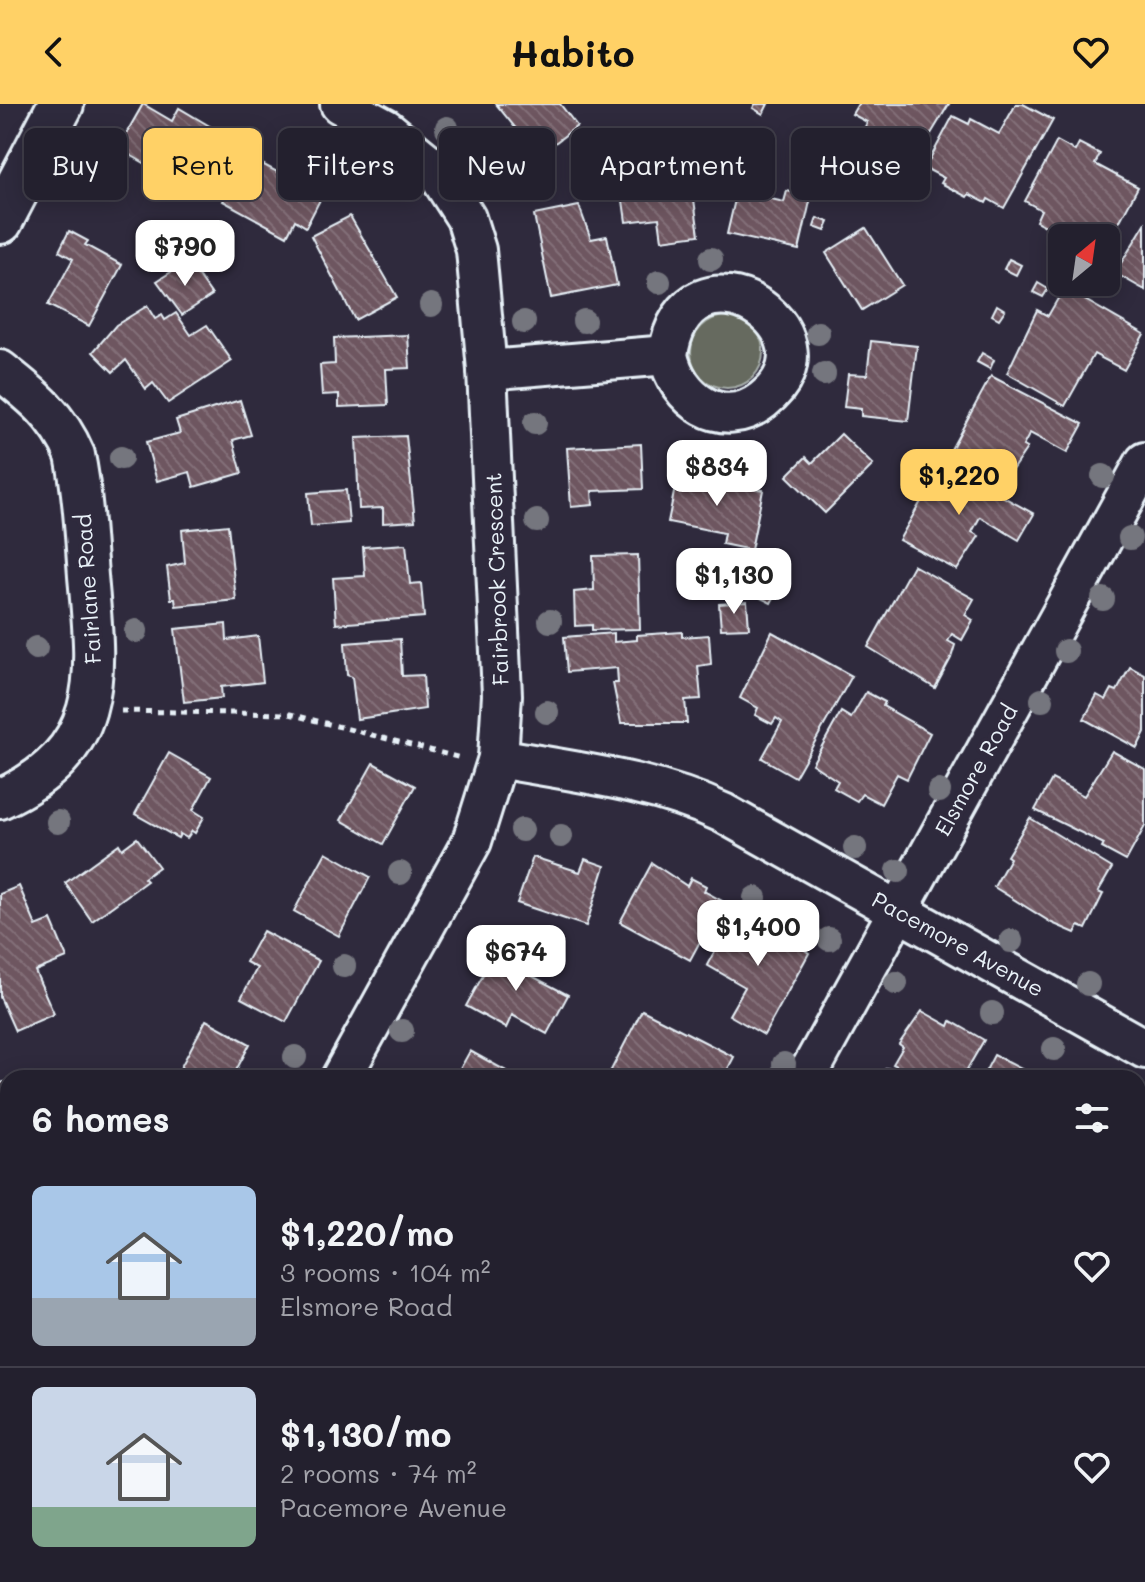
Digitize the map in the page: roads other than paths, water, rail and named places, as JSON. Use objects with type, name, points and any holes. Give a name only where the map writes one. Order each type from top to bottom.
[{"type":"street","points":[[0,221],[61,104]]},
{"type":"street","name":"Fairbrook Crescent","points":[[340,104],[414,149],[434,168],[466,218],[476,250],[487,370],[500,636],[498,758],[472,841],[345,1070]]},
{"type":"street","points":[[487,370],[668,355]]},
{"type":"street","name":"Fairlane Road","points":[[0,370],[43,404],[64,429],[75,455],[95,646],[89,711],[69,747],[46,771],[0,799]]},
{"type":"street","name":"Elsmore Road","points":[[810,1070],[1145,462]]},
{"type":"street","name":"Pacemore Avenue","points":[[498,758],[641,783],[683,795],[1145,1049]]}]
